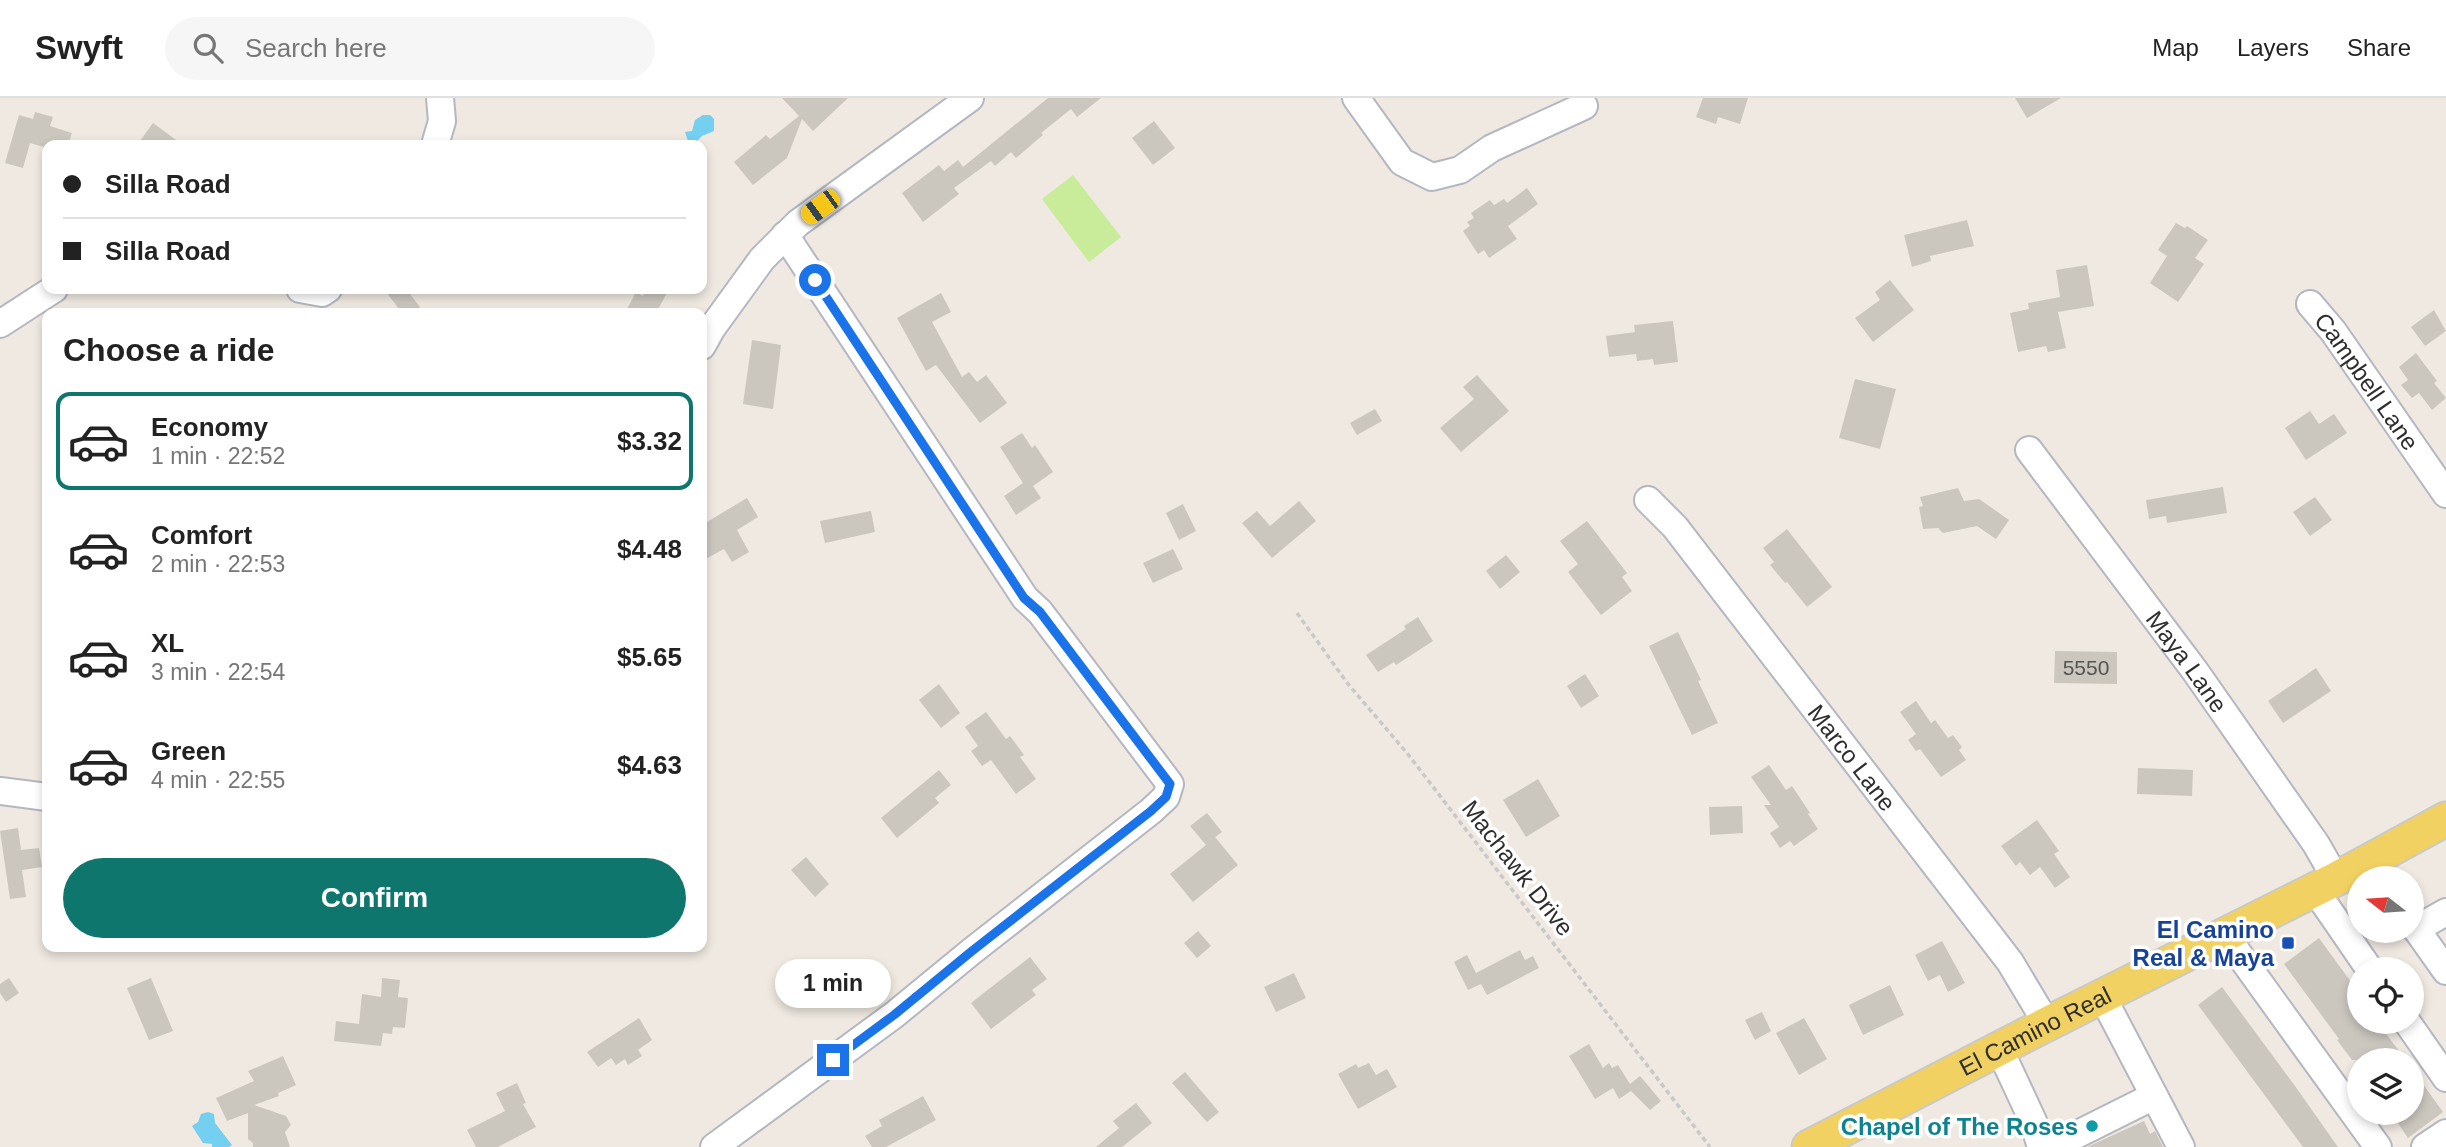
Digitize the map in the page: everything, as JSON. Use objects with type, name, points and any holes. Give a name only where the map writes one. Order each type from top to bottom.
[{"type":"main road","name":"El Camino Real","points":[[2381,866],[2446,819]]},
{"type":"main road","name":"El Camino Real","points":[[1809,1147],[2325,884],[2347,878]]},
{"type":"street","points":[[436,140],[442,121],[440,98]]},
{"type":"street","points":[[707,337],[745,282],[798,223],[970,98]]},
{"type":"street","points":[[1356,98],[1402,162],[1432,177],[1460,170],[1492,148],[1584,106]]},
{"type":"street","points":[[714,1147],[894,1015],[1151,811],[1166,797],[1170,784],[1040,612],[1024,598],[785,235]]},
{"type":"street","points":[[0,324],[46,294]]},
{"type":"street","name":"Campbell Lane","points":[[2310,304],[2333,331],[2446,494]]},
{"type":"street","name":"Maya Lane","points":[[2029,450],[2195,671],[2316,844],[2325,884],[2363,957]]},
{"type":"street","name":"Marco Lane","points":[[1648,500],[1675,527],[2010,962],[2047,1024]]},
{"type":"street","points":[[0,791],[42,796]]},
{"type":"street","points":[[2424,922],[2446,912]]},
{"type":"street","points":[[2225,935],[2378,1147]]},
{"type":"street","points":[[2424,940],[2446,971]]},
{"type":"street","points":[[2102,996],[2181,1147]]},
{"type":"street","points":[[2415,1034],[2446,1078]]},
{"type":"street","points":[[1999,1048],[2033,1121],[2041,1147]]},
{"type":"street","points":[[2052,1147],[2154,1096]]},
{"type":"street","points":[[2425,1147],[2446,1133]]},
{"type":"path","name":"Machawk Drive","points":[[1297,613],[1348,684],[1407,753],[1710,1147]]},
{"type":"green space","points":[[1073,175],[1121,237],[1089,262],[1042,199]]},
{"type":"water","points":[[703,115],[710,115],[714,119],[714,131],[698,140],[688,140],[685,132],[692,131],[695,120]]},
{"type":"water","points":[[201,1114],[214,1114],[215,1123],[232,1145],[229,1147],[212,1147],[212,1144],[203,1143],[192,1126],[198,1122]]},
{"type":"building","points":[[782,98],[848,98],[813,131],[802,119],[787,158],[753,185],[734,162],[766,135],[770,139],[799,116]]},
{"type":"building","points":[[1048,98],[1101,98],[1077,117],[1071,109],[1016,158],[1011,152],[995,166],[991,161],[954,188],[959,194],[923,222],[902,193],[939,165],[944,171],[958,160],[963,167]]},
{"type":"building","points":[[1703,98],[1748,98],[1740,124],[1718,117],[1716,124],[1696,117]]},
{"type":"building","points":[[2015,98],[2061,98],[2027,118]]},
{"type":"building","points":[[35,112],[53,117],[50,126],[72,133],[70,140],[42,140],[42,147],[30,143],[23,168],[5,163],[19,115],[33,119]]},
{"type":"building","points":[[1154,121],[1175,148],[1153,165],[1132,138]]},
{"type":"building","points":[[153,123],[176,140],[141,140]]},
{"type":"building","points":[[1527,188],[1538,204],[1508,226],[1517,239],[1489,258],[1484,250],[1478,254],[1463,231],[1470,226],[1467,222],[1474,218],[1471,213],[1490,200],[1494,205],[1504,199],[1507,203]]},
{"type":"building","points":[[1967,220],[1974,246],[1930,256],[1931,261],[1912,267],[1904,235]]},
{"type":"building","points":[[2176,223],[2185,228],[2187,226],[2208,240],[2195,258],[2204,264],[2178,302],[2150,283],[2167,256],[2158,250]]},
{"type":"building","points":[[2087,265],[2094,306],[2058,312],[2066,348],[2048,352],[2046,346],[2018,352],[2010,313],[2029,309],[2028,303],[2060,297],[2056,270]]},
{"type":"building","points":[[1890,280],[1914,310],[1873,342],[1855,318],[1880,300],[1875,292]]},
{"type":"building","points":[[941,293],[951,312],[932,322],[962,377],[969,372],[977,382],[986,375],[1007,403],[980,423],[936,365],[926,371],[897,318]]},
{"type":"building","points":[[388,294],[410,294],[420,307],[419,308],[398,308]]},
{"type":"building","points":[[635,294],[666,294],[659,308],[628,308]]},
{"type":"building","points":[[2434,310],[2446,331],[2425,346],[2411,327]]},
{"type":"building","points":[[1673,321],[1678,362],[1654,365],[1653,359],[1637,361],[1636,354],[1609,357],[1606,336],[1635,332],[1634,325]]},
{"type":"building","points":[[752,340],[781,345],[773,409],[743,404]]},
{"type":"building","points":[[2416,353],[2446,398],[2432,410],[2419,393],[2412,398],[2401,385],[2408,380],[2399,367]]},
{"type":"building","points":[[1477,375],[1509,411],[1461,452],[1440,428],[1474,399],[1463,387]]},
{"type":"building","points":[[1855,379],[1896,389],[1880,449],[1839,438]]},
{"type":"building","points":[[1375,409],[1382,421],[1357,435],[1350,423]]},
{"type":"building","points":[[2310,411],[2319,424],[2334,414],[2347,433],[2306,460],[2285,428]]},
{"type":"building","points":[[1022,433],[1032,448],[1035,445],[1053,472],[1033,486],[1041,498],[1016,515],[1004,496],[1023,483],[1000,447]]},
{"type":"building","points":[[2223,487],[2227,513],[2167,523],[2166,516],[2149,519],[2146,500]]},
{"type":"building","points":[[1958,488],[1964,501],[1979,499],[2009,520],[1996,539],[1977,526],[1943,533],[1938,528],[1923,529],[1919,507],[1923,506],[1920,497]]},
{"type":"building","points":[[2315,497],[2332,520],[2310,536],[2293,512]]},
{"type":"building","points":[[747,498],[758,517],[737,530],[749,552],[732,562],[724,549],[707,558],[707,522]]},
{"type":"building","points":[[1299,501],[1316,521],[1272,558],[1242,523],[1257,511],[1270,526]]},
{"type":"building","points":[[1183,504],[1196,531],[1179,540],[1166,513]]},
{"type":"building","points":[[871,511],[875,532],[825,543],[820,521]]},
{"type":"building","points":[[1587,521],[1627,573],[1622,577],[1632,591],[1601,615],[1568,572],[1578,564],[1560,541]]},
{"type":"building","points":[[1787,529],[1832,587],[1807,607],[1770,565],[1774,562],[1763,548]]},
{"type":"building","points":[[1173,549],[1183,569],[1153,583],[1143,563]]},
{"type":"building","points":[[1506,555],[1520,572],[1500,589],[1486,571]]},
{"type":"building","points":[[1418,617],[1433,641],[1396,665],[1394,662],[1378,672],[1366,655],[1406,629],[1404,626]]},
{"type":"building","points":[[1678,632],[1718,723],[1692,735],[1649,646]]},
{"type":"building","points":[[2055,651],[2117,652],[2117,684],[2054,683]]},
{"type":"building","points":[[2316,668],[2331,691],[2283,723],[2268,701]]},
{"type":"building","points":[[1585,674],[1599,696],[1581,708],[1567,686]]},
{"type":"building","points":[[939,684],[960,713],[941,728],[919,700]]},
{"type":"building","points":[[1916,701],[1931,723],[1935,720],[1948,738],[1953,735],[1962,747],[1959,750],[1966,760],[1941,777],[1920,749],[1916,751],[1908,740],[1916,734],[1900,712]]},
{"type":"building","points":[[986,712],[1006,739],[1010,736],[1024,755],[1020,757],[1036,779],[1016,794],[991,760],[982,766],[971,751],[978,746],[965,727]]},
{"type":"building","points":[[1769,765],[1786,790],[1792,786],[1818,829],[1794,846],[1790,841],[1780,848],[1770,833],[1779,827],[1764,805],[1771,805],[1751,777]]},
{"type":"building","points":[[2138,768],[2193,770],[2192,796],[2137,794]]},
{"type":"building","points":[[939,770],[951,785],[935,798],[939,803],[897,838],[881,818]]},
{"type":"building","points":[[1538,779],[1560,816],[1526,837],[1503,800]]},
{"type":"building","points":[[1742,806],[1743,833],[1710,835],[1709,807]]},
{"type":"building","points":[[1207,813],[1222,832],[1215,837],[1238,865],[1193,902],[1170,874],[1206,845],[1190,826]]},
{"type":"building","points":[[2037,820],[2059,851],[2054,854],[2070,877],[2055,888],[2040,867],[2030,875],[2020,862],[2016,866],[2001,846]]},
{"type":"building","points":[[18,828],[21,850],[39,848],[42,867],[22,870],[26,897],[10,899],[0,831]]},
{"type":"building","points":[[806,857],[829,884],[815,897],[791,870]]},
{"type":"building","points":[[1198,931],[1211,946],[1197,958],[1184,943]]},
{"type":"building","points":[[2319,938],[2347,976],[2347,1034],[2386,1034],[2397,1048],[2347,1048],[2347,1053],[2284,964]]},
{"type":"building","points":[[1942,941],[1965,983],[1948,992],[1940,975],[1928,981],[1915,955]]},
{"type":"building","points":[[1520,950],[1525,960],[1533,956],[1539,968],[1487,995],[1481,984],[1468,990],[1454,962],[1467,955],[1476,973]]},
{"type":"building","points":[[1030,957],[1047,979],[1032,990],[1036,995],[991,1029],[971,1003]]},
{"type":"building","points":[[862,963],[880,985],[850,1007],[834,984]]},
{"type":"building","points":[[1294,973],[1306,998],[1276,1012],[1264,987]]},
{"type":"building","points":[[9,978],[19,993],[6,1002],[0,993],[0,984]]},
{"type":"building","points":[[151,978],[173,1031],[149,1040],[127,988]]},
{"type":"building","points":[[382,978],[400,980],[398,997],[408,998],[405,1028],[393,1027],[392,1034],[383,1033],[381,1046],[334,1041],[336,1021],[359,1024],[362,994],[381,997]]},
{"type":"building","points":[[1890,985],[1904,1015],[1863,1035],[1849,1005]]},
{"type":"building","points":[[2222,987],[2338,1147],[2303,1147],[2198,1005]]},
{"type":"building","points":[[1762,1012],[1771,1031],[1755,1040],[1745,1020]]},
{"type":"building","points":[[639,1018],[652,1040],[638,1050],[642,1056],[628,1065],[625,1059],[616,1065],[611,1058],[598,1067],[587,1052]]},
{"type":"building","points":[[1804,1018],[1827,1059],[1799,1075],[1776,1033]]},
{"type":"building","points":[[1589,1044],[1603,1068],[1609,1063],[1612,1068],[1618,1065],[1630,1084],[1640,1076],[1661,1101],[1650,1110],[1631,1091],[1619,1099],[1613,1088],[1595,1099],[1569,1056]]},
{"type":"building","points":[[283,1056],[296,1085],[278,1093],[279,1096],[254,1105],[286,1116],[291,1125],[285,1132],[290,1147],[253,1147],[253,1143],[248,1139],[248,1113],[227,1121],[216,1098],[254,1081],[248,1071]]},
{"type":"building","points":[[1369,1063],[1376,1075],[1387,1069],[1397,1087],[1358,1109],[1338,1074],[1356,1064],[1358,1068]]},
{"type":"building","points":[[1185,1072],[1219,1112],[1207,1122],[1172,1083]]},
{"type":"building","points":[[517,1083],[526,1103],[523,1104],[536,1127],[498,1147],[476,1147],[467,1130],[505,1111],[496,1093]]},
{"type":"building","points":[[2424,1086],[2443,1112],[2408,1138],[2399,1125],[2424,1125]]},
{"type":"building","points":[[923,1096],[936,1120],[886,1147],[872,1147],[865,1136],[882,1126],[879,1120]]},
{"type":"building","points":[[1136,1103],[1152,1123],[1122,1147],[1096,1147],[1119,1128],[1113,1121]]},
{"type":"building","points":[[2144,1121],[2150,1134],[2155,1131],[2163,1147],[2087,1147]]},
{"type":"place","name":"El Camino Real & Maya","points":[[2288,943]]},
{"type":"place","name":"Chapel of The Roses","points":[[2092,1126]]},
{"type":"route","points":[[815,280],[1024,598],[1040,612],[1170,784],[1166,797],[1151,811],[894,1015],[833,1060]]}]
